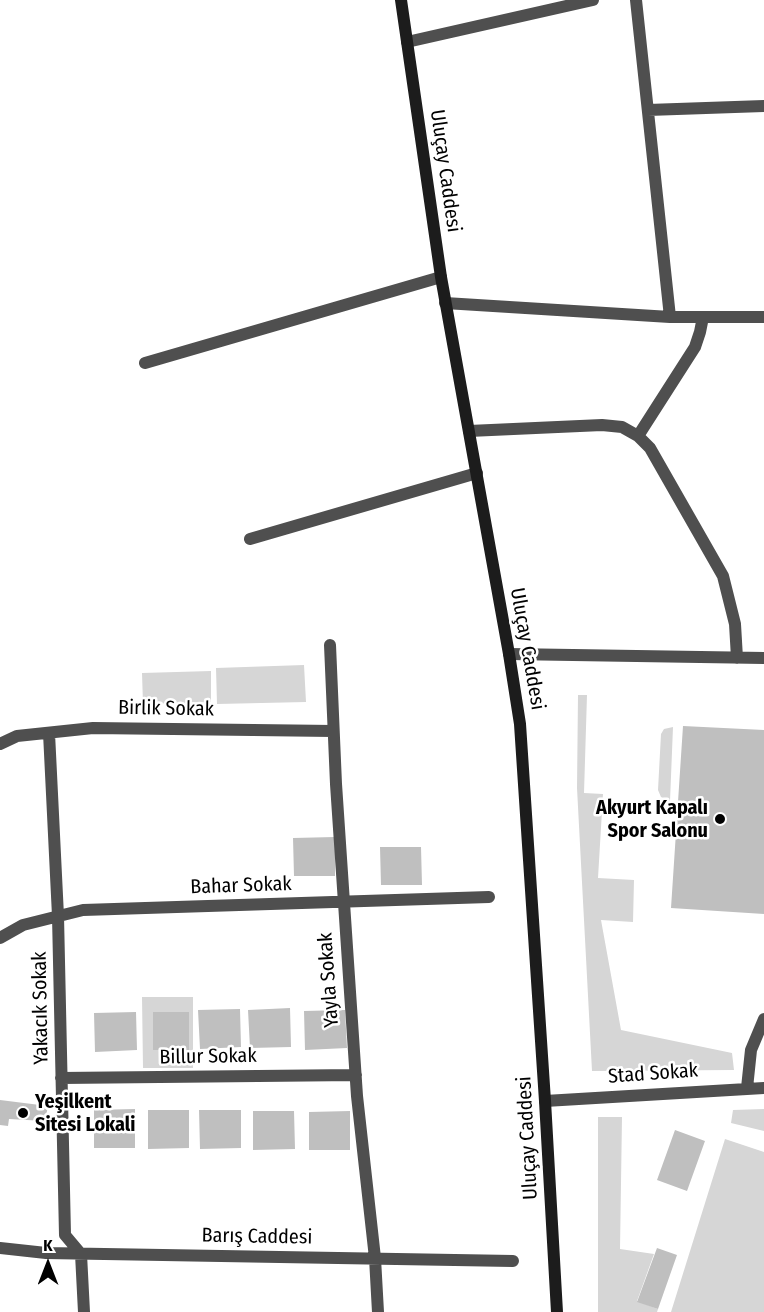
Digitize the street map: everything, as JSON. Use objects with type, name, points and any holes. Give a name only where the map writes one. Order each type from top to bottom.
[{"type":"street","name":"Uluçay Caddesi","points":[[401,0],[445,303],[520,724],[557,1312]]},
{"type":"street","points":[[407,42],[593,0]]},
{"type":"street","points":[[636,0],[670,317]]},
{"type":"street","points":[[648,110],[764,106]]},
{"type":"street","points":[[146,363],[441,277]]},
{"type":"street","points":[[445,303],[670,317],[764,317]]},
{"type":"street","points":[[638,436],[695,347],[703,317]]},
{"type":"street","points":[[469,431],[602,425],[622,427],[638,436],[650,448],[723,576],[735,624],[737,658]]},
{"type":"street","points":[[250,539],[477,473]]},
{"type":"street","name":"Yayla Sokak","points":[[330,645],[333,731],[356,1075],[375,1258],[378,1312]]},
{"type":"street","points":[[509,654],[764,658]]},
{"type":"street","name":"Birlik Sokak","points":[[0,744],[17,736],[93,728],[333,731]]},
{"type":"street","name":"Yakacık Sokak","points":[[49,733],[58,916],[65,1235],[81,1254]]},
{"type":"street","name":"Bahar Sokak","points":[[0,938],[23,925],[83,910],[489,897]]},
{"type":"street","points":[[747,1088],[751,1050],[764,1019]]},
{"type":"street","name":"Billur Sokak","points":[[61,1078],[356,1075]]},
{"type":"street","name":"Stad Sokak","points":[[545,1101],[764,1088]]},
{"type":"street","name":"Barış Caddesi","points":[[0,1248],[81,1254],[513,1261]]},
{"type":"street","points":[[81,1254],[84,1312]]},
{"type":"shaded area","points":[[304,665],[306,702],[217,704],[216,668]]},
{"type":"shaded area","points":[[211,671],[211,702],[143,704],[142,673]]},
{"type":"shaded area","points":[[578,695],[587,695],[584,793],[603,794],[598,878],[634,880],[633,922],[601,920],[621,1030],[732,1053],[734,1070],[592,1071],[577,788]]},
{"type":"shaded area","points":[[673,727],[670,801],[661,797],[658,790],[661,734],[664,729]]},
{"type":"shaded area","points":[[142,997],[193,997],[193,1068],[143,1068]]},
{"type":"shaded area","points":[[764,1109],[764,1131],[731,1123],[733,1110]]},
{"type":"shaded area","points":[[598,1117],[622,1117],[620,1249],[654,1254],[637,1301],[658,1309],[657,1312],[598,1312]]},
{"type":"shaded area","points":[[725,1139],[764,1152],[764,1312],[671,1312]]},
{"type":"building","name":"Akyurt Kapalı Spor Salonu","points":[[683,726],[764,730],[764,914],[671,908]]},
{"type":"building","points":[[335,837],[335,876],[294,876],[293,838]]},
{"type":"building","points":[[380,847],[421,847],[422,885],[381,885]]},
{"type":"building","points":[[290,1008],[291,1047],[250,1048],[248,1010]]},
{"type":"building","points":[[240,1009],[241,1047],[200,1049],[198,1010]]},
{"type":"building","points":[[345,1010],[347,1048],[305,1050],[304,1011]]},
{"type":"building","points":[[136,1012],[137,1050],[95,1052],[94,1013]]},
{"type":"building","points":[[153,1012],[189,1012],[189,1050],[153,1050]]},
{"type":"building","name":"Yeşilkent Sitesi Lokali","points":[[0,1100],[48,1106],[45,1121],[9,1119],[8,1126],[0,1125]]},
{"type":"building","points":[[135,1109],[135,1148],[94,1148],[94,1110]]},
{"type":"building","points":[[148,1110],[189,1110],[189,1148],[148,1149]]},
{"type":"building","points":[[199,1110],[241,1110],[241,1148],[200,1149]]},
{"type":"building","points":[[253,1111],[294,1111],[295,1149],[253,1150]]},
{"type":"building","points":[[350,1111],[350,1150],[309,1150],[309,1112]]},
{"type":"building","points":[[675,1130],[705,1141],[687,1191],[657,1180]]},
{"type":"building","points":[[657,1248],[677,1255],[658,1309],[637,1302]]},
{"type":"place","name":"Akyurt Kapalı Spor Salonu","points":[[720,819]]},
{"type":"place","name":"Yeşilkent Sitesi Lokali","points":[[23,1113]]}]
